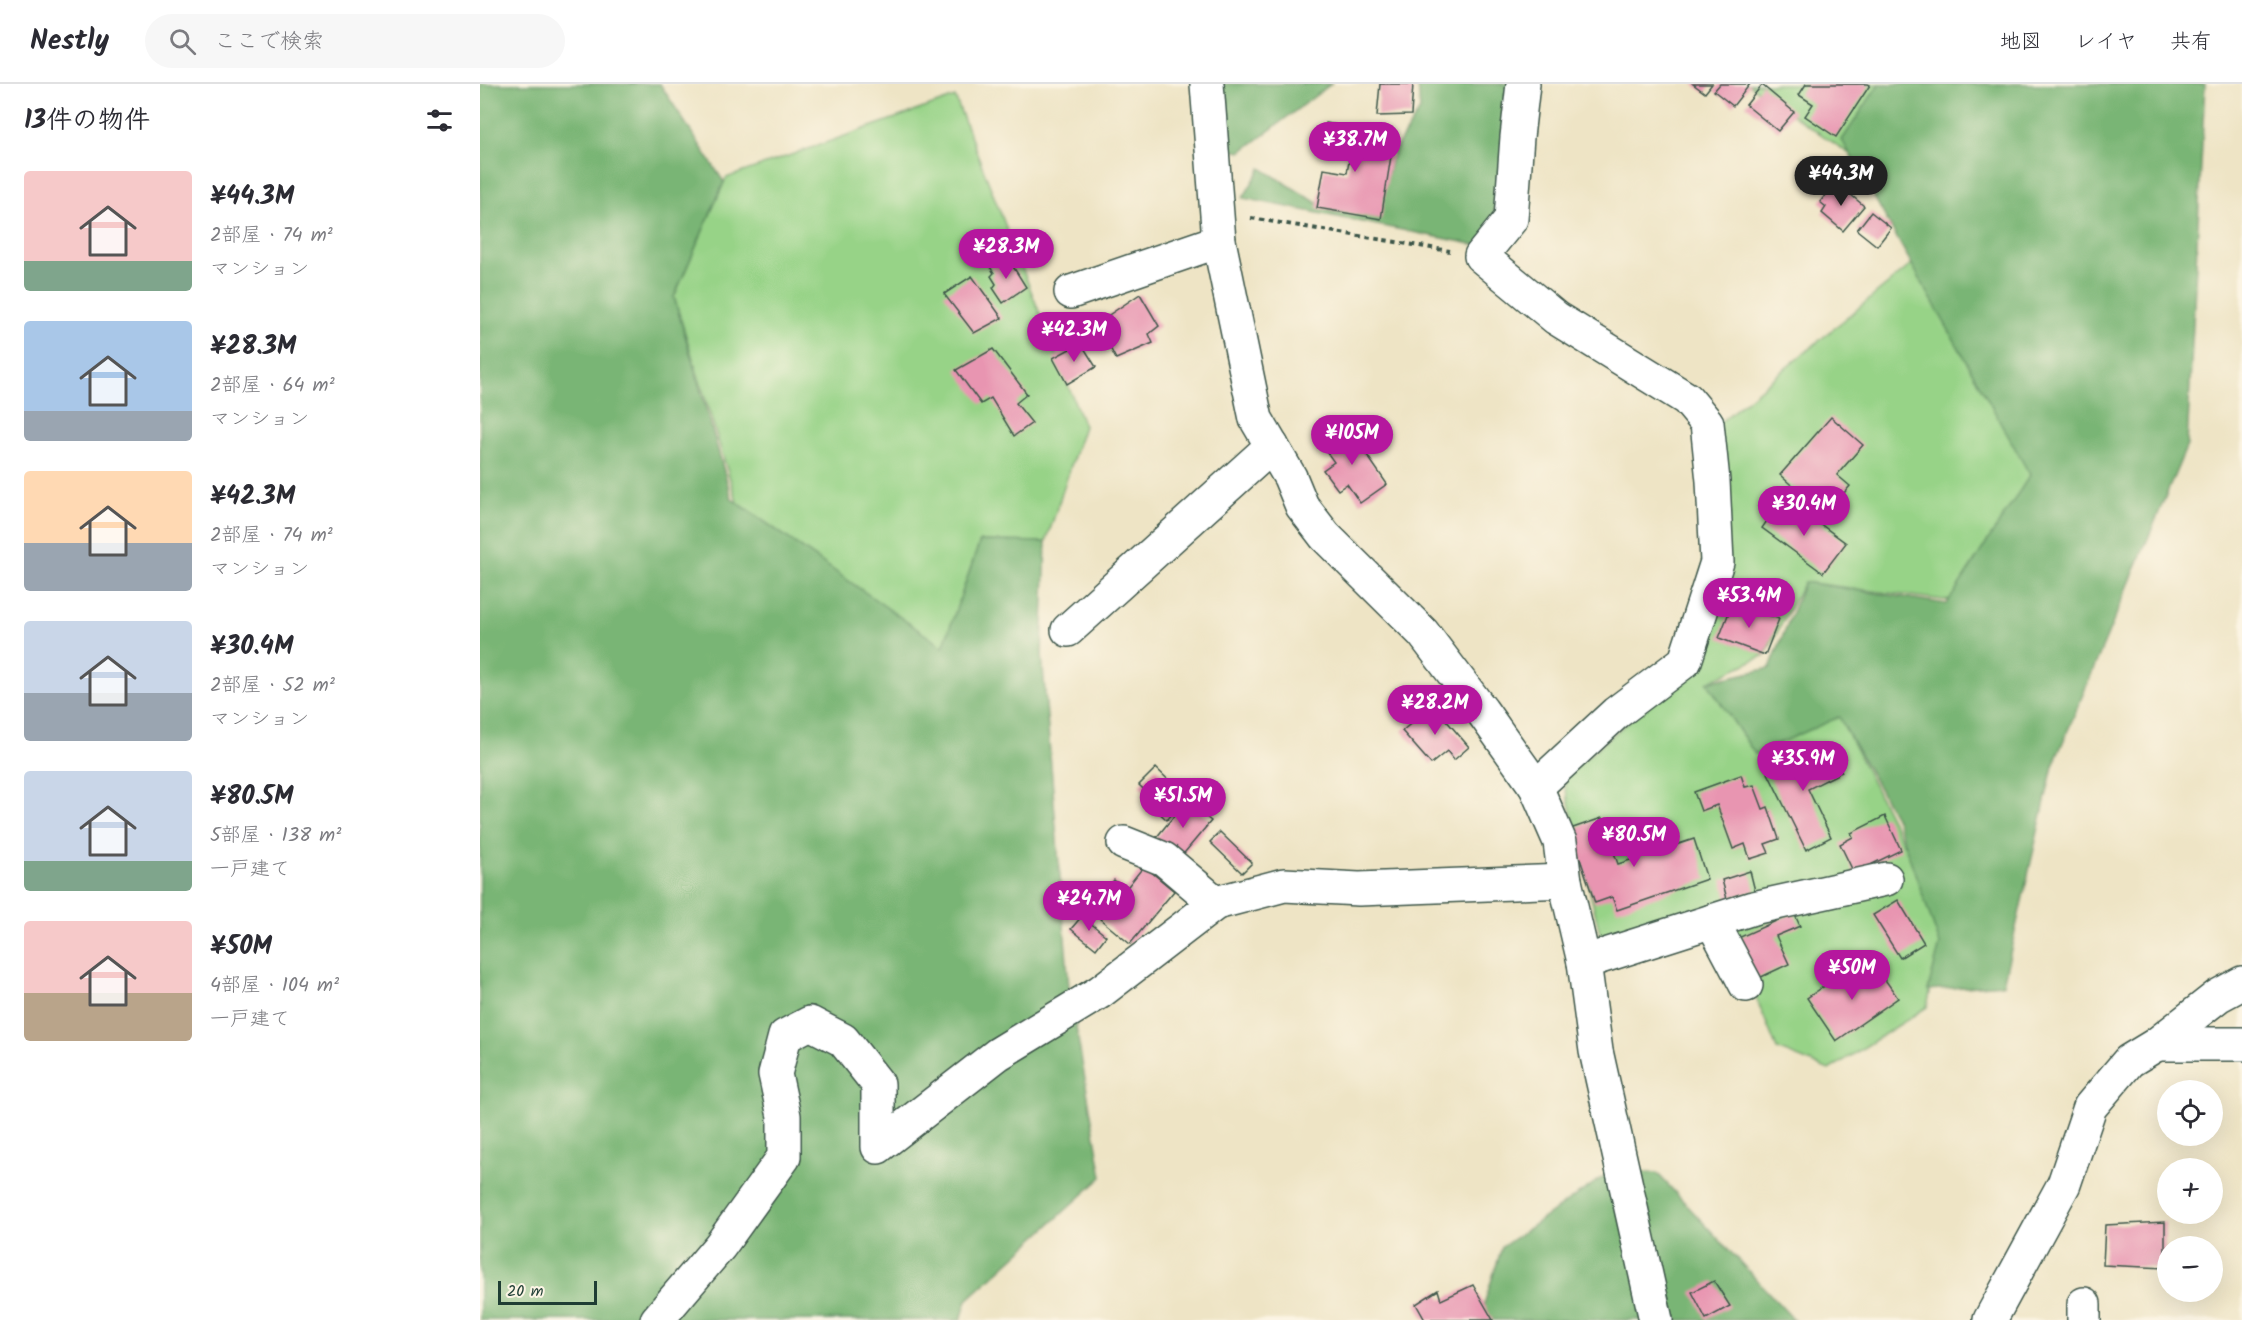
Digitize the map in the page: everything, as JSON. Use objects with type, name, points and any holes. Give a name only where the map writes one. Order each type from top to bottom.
[{"type":"street","points":[[1207,84],[1218,227],[1256,419],[1290,477],[1302,506],[1325,536],[1423,633],[1536,787],[1560,842],[1565,881],[1584,962],[1596,1051],[1656,1320]]},
{"type":"street","points":[[1523,84],[1511,219],[1480,256],[1556,318],[1687,399],[1707,423],[1717,562],[1685,661],[1616,713],[1536,787]]},
{"type":"street","points":[[1071,292],[1218,227]]},
{"type":"street","points":[[1068,630],[1272,446]]},
{"type":"street","points":[[1124,843],[1164,859],[1216,903]]},
{"type":"street","points":[[1584,962],[1753,908],[1886,879]]},
{"type":"street","points":[[657,1320],[720,1246],[784,1157],[784,1116],[775,1074],[785,1036],[810,1023],[843,1040],[878,1084],[878,1147],[998,1054],[1100,992],[1216,903],[1284,885],[1359,889],[1565,881]]},
{"type":"street","points":[[1712,921],[1746,985]]},
{"type":"street","points":[[1990,1320],[2064,1184],[2090,1107],[2129,1061],[2157,1044],[2218,996],[2242,983]]},
{"type":"street","points":[[2157,1044],[2242,1044]]},
{"type":"path","points":[[1218,227],[1480,256]]},
{"type":"green space","points":[[480,84],[660,84],[724,182],[674,297],[732,499],[943,647],[980,541],[1046,542],[1042,655],[1069,987],[1102,1177],[967,1300],[961,1320],[480,1320]]},
{"type":"green space","points":[[1216,84],[1331,84],[1241,152],[1224,149]]},
{"type":"green space","points":[[1418,84],[1521,84],[1487,247],[1243,198],[1261,168],[1330,211],[1377,214],[1394,151],[1420,110]]},
{"type":"green space","points":[[1748,84],[1887,84],[1851,155]]},
{"type":"green space","points":[[1879,84],[2205,84],[2187,445],[2053,766],[2003,984],[1928,990],[1940,944],[1895,817],[1839,717],[1755,754],[1707,682],[1770,668],[1804,582],[1947,604],[2030,475],[1842,140]]},
{"type":"green space","points":[[955,97],[1084,426],[1046,542],[980,541],[943,648],[737,502],[674,297],[726,178]]},
{"type":"green space","points":[[1912,264],[2039,459],[1958,602],[1804,582],[1765,655],[1707,682],[1755,754],[1839,716],[1909,855],[1940,944],[1927,1007],[1829,1070],[1777,1049],[1724,918],[1601,938],[1563,778],[1692,667],[1718,424]]},
{"type":"green space","points":[[1613,1170],[1657,1173],[1794,1320],[1479,1320],[1502,1247]]},
{"type":"building","points":[[1380,84],[1413,84],[1411,115],[1377,116]]},
{"type":"building","points":[[1693,84],[1712,84],[1705,93]]},
{"type":"building","points":[[1720,84],[1750,84],[1733,106],[1714,91]]},
{"type":"building","points":[[1806,84],[1870,85],[1836,137],[1805,116],[1813,104],[1799,95]]},
{"type":"building","points":[[1762,85],[1794,112],[1778,131],[1746,105]]},
{"type":"building","points":[[1326,123],[1379,132],[1376,153],[1391,156],[1381,219],[1317,208],[1324,169],[1347,173],[1350,156],[1322,151]]},
{"type":"building","points":[[1836,182],[1864,206],[1843,231],[1822,213],[1826,207],[1820,202]]},
{"type":"building","points":[[1871,212],[1891,228],[1877,246],[1857,230]]},
{"type":"building","points":[[1007,257],[1026,287],[1003,303],[993,288],[996,284],[991,276],[994,273],[990,267]]},
{"type":"building","points":[[972,276],[1002,318],[974,333],[944,294]]},
{"type":"building","points":[[1140,294],[1159,326],[1149,334],[1153,343],[1116,359],[1097,323]]},
{"type":"building","points":[[1081,343],[1096,367],[1067,384],[1053,358]]},
{"type":"building","points":[[993,349],[1027,394],[1016,403],[1032,423],[1014,436],[991,398],[981,404],[956,370]]},
{"type":"building","points":[[1831,417],[1863,445],[1837,475],[1850,486],[1825,515],[1780,475]]},
{"type":"building","points":[[1347,426],[1387,484],[1360,503],[1347,484],[1338,490],[1323,470],[1334,462],[1321,444]]},
{"type":"building","points":[[1781,501],[1800,516],[1805,513],[1846,543],[1823,573],[1762,528]]},
{"type":"building","points":[[1733,602],[1779,619],[1765,655],[1719,638]]},
{"type":"building","points":[[1433,705],[1469,747],[1454,760],[1447,751],[1431,764],[1402,731]]},
{"type":"building","points":[[1815,749],[1820,759],[1832,753],[1842,772],[1808,789],[1831,837],[1806,850],[1764,765],[1785,754],[1789,762]]},
{"type":"building","points":[[1156,768],[1187,798],[1167,820],[1152,806],[1155,800],[1139,785]]},
{"type":"building","points":[[1741,775],[1745,787],[1754,785],[1763,809],[1768,807],[1779,839],[1765,844],[1769,853],[1750,859],[1745,844],[1733,849],[1717,805],[1701,811],[1694,792]]},
{"type":"building","points":[[1186,801],[1211,821],[1180,858],[1156,838]]},
{"type":"building","points":[[1885,816],[1901,850],[1854,873],[1840,844],[1853,837],[1851,833]]},
{"type":"building","points":[[1602,818],[1618,864],[1694,839],[1707,879],[1617,910],[1612,897],[1595,903],[1570,829]]},
{"type":"building","points":[[1220,832],[1252,863],[1242,873],[1210,842]]},
{"type":"building","points":[[1144,866],[1174,891],[1130,944],[1100,919],[1115,901],[1104,892],[1114,880],[1125,890]]},
{"type":"building","points":[[1750,871],[1755,891],[1727,899],[1722,880]]},
{"type":"building","points":[[1898,900],[1924,943],[1900,958],[1873,915]]},
{"type":"building","points":[[1794,913],[1800,926],[1776,936],[1789,964],[1757,979],[1738,938]]},
{"type":"building","points":[[1082,916],[1106,936],[1096,949],[1071,929]]},
{"type":"building","points":[[1874,964],[1898,998],[1836,1041],[1807,998],[1839,976],[1844,985]]},
{"type":"building","points":[[2165,1224],[2165,1236],[2157,1236],[2157,1268],[2103,1265],[2105,1225]]},
{"type":"building","points":[[1714,1281],[1730,1306],[1706,1319],[1692,1292]]},
{"type":"building","points":[[1473,1285],[1493,1320],[1425,1320],[1416,1304],[1438,1290],[1441,1300]]}]
